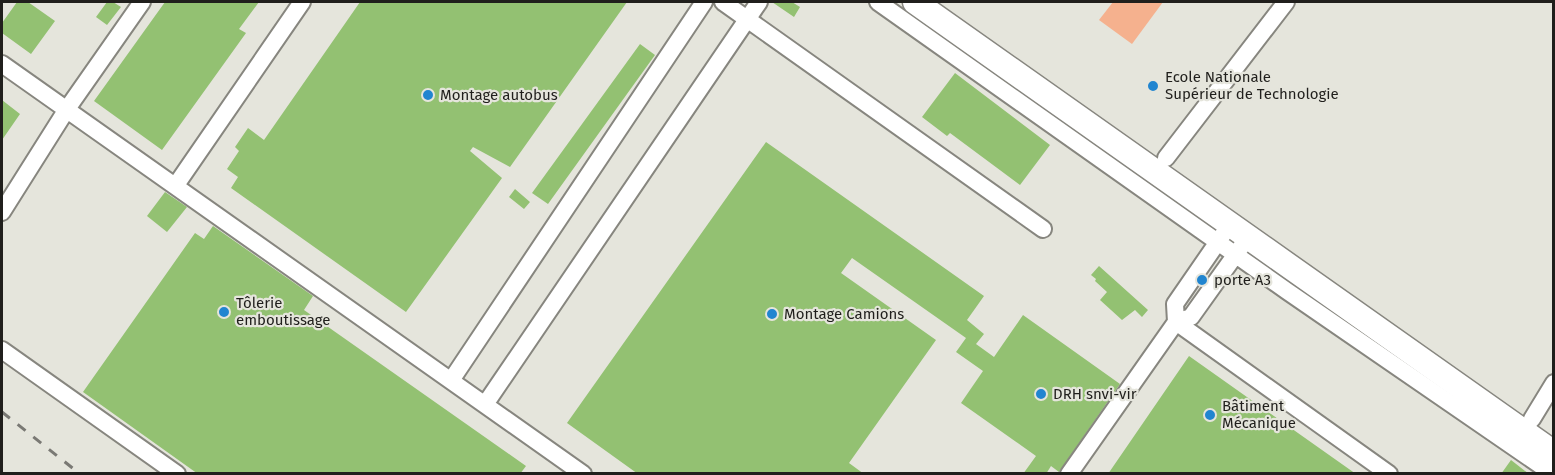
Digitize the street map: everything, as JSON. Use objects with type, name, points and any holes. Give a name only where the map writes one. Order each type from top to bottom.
[{"type":"highway","points":[[915,2],[1233,239],[1554,453]]},
{"type":"highway","points":[[942,2],[1554,434]]},
{"type":"street","points":[[2,212],[66,109],[142,2]]},
{"type":"street","points":[[176,185],[302,2]]},
{"type":"street","points":[[452,379],[704,2]]},
{"type":"street","points":[[723,2],[1043,229]]},
{"type":"street","points":[[486,403],[759,2]]},
{"type":"street","points":[[878,2],[1233,239],[1287,291],[1553,474]]},
{"type":"street","points":[[1166,158],[1286,2]]},
{"type":"street","points":[[2,64],[584,474]]},
{"type":"street","points":[[1069,474],[1176,322],[1175,304],[1233,239]]},
{"type":"street","points":[[1176,322],[1389,474]]},
{"type":"street","points":[[2,350],[177,474]]},
{"type":"street","points":[[1532,419],[1554,383]]},
{"type":"shaded area","points":[[1113,2],[1163,2],[1132,44],[1099,20]]},
{"type":"building","points":[[17,2],[28,2],[55,21],[31,54],[2,33],[2,23]]},
{"type":"building","points":[[107,2],[113,2],[121,7],[107,25],[96,17]]},
{"type":"building","points":[[165,2],[259,2],[239,29],[246,33],[162,150],[94,101]]},
{"type":"building","name":"Montage autobus","points":[[360,2],[627,2],[510,167],[473,147],[470,151],[502,178],[406,312],[231,188],[238,177],[227,169],[239,151],[235,147],[248,128],[264,140]]},
{"type":"building","points":[[772,2],[792,2],[800,7],[794,17]]},
{"type":"building","points":[[640,44],[655,55],[548,204],[532,193]]},
{"type":"building","points":[[955,73],[1050,145],[1020,185],[950,133],[947,136],[922,117]]},
{"type":"building","points":[[2,100],[20,114],[2,140]]},
{"type":"building","name":"Montage Camions","points":[[766,142],[984,296],[967,320],[984,334],[976,344],[994,357],[1023,315],[1120,384],[1059,472],[1051,466],[1046,474],[1023,474],[1036,456],[961,403],[983,371],[956,352],[966,338],[852,258],[841,273],[936,340],[849,463],[864,474],[638,474],[567,423]]},
{"type":"building","points":[[515,189],[530,202],[524,209],[509,197]]},
{"type":"building","points":[[165,192],[187,207],[167,232],[147,216]]},
{"type":"building","name":"Tôlerie emboutissage","points":[[213,226],[313,296],[304,310],[526,466],[520,474],[198,474],[83,392],[195,233],[204,239]]},
{"type":"building","points":[[1099,266],[1148,310],[1142,317],[1135,310],[1122,320],[1100,300],[1107,292],[1091,275]]},
{"type":"building","name":"Bâtiment Mécanique","points":[[1189,356],[1356,474],[1108,474]]},
{"type":"building","points":[[1511,460],[1529,474],[1501,474]]},
{"type":"railway","points":[[2,412],[80,474]]},
{"type":"place","name":"Ecole Nationale Supérieur de Technologie","points":[[1153,86]]},
{"type":"place","name":"Montage autobus","points":[[428,95]]},
{"type":"place","name":"porte A3","points":[[1202,280]]},
{"type":"place","name":"Tôlerie emboutissage","points":[[224,312]]},
{"type":"place","name":"Montage Camions","points":[[772,314]]},
{"type":"place","name":"DRH snvi-vir","points":[[1041,394]]},
{"type":"place","name":"Bâtiment Mécanique","points":[[1210,415]]}]
